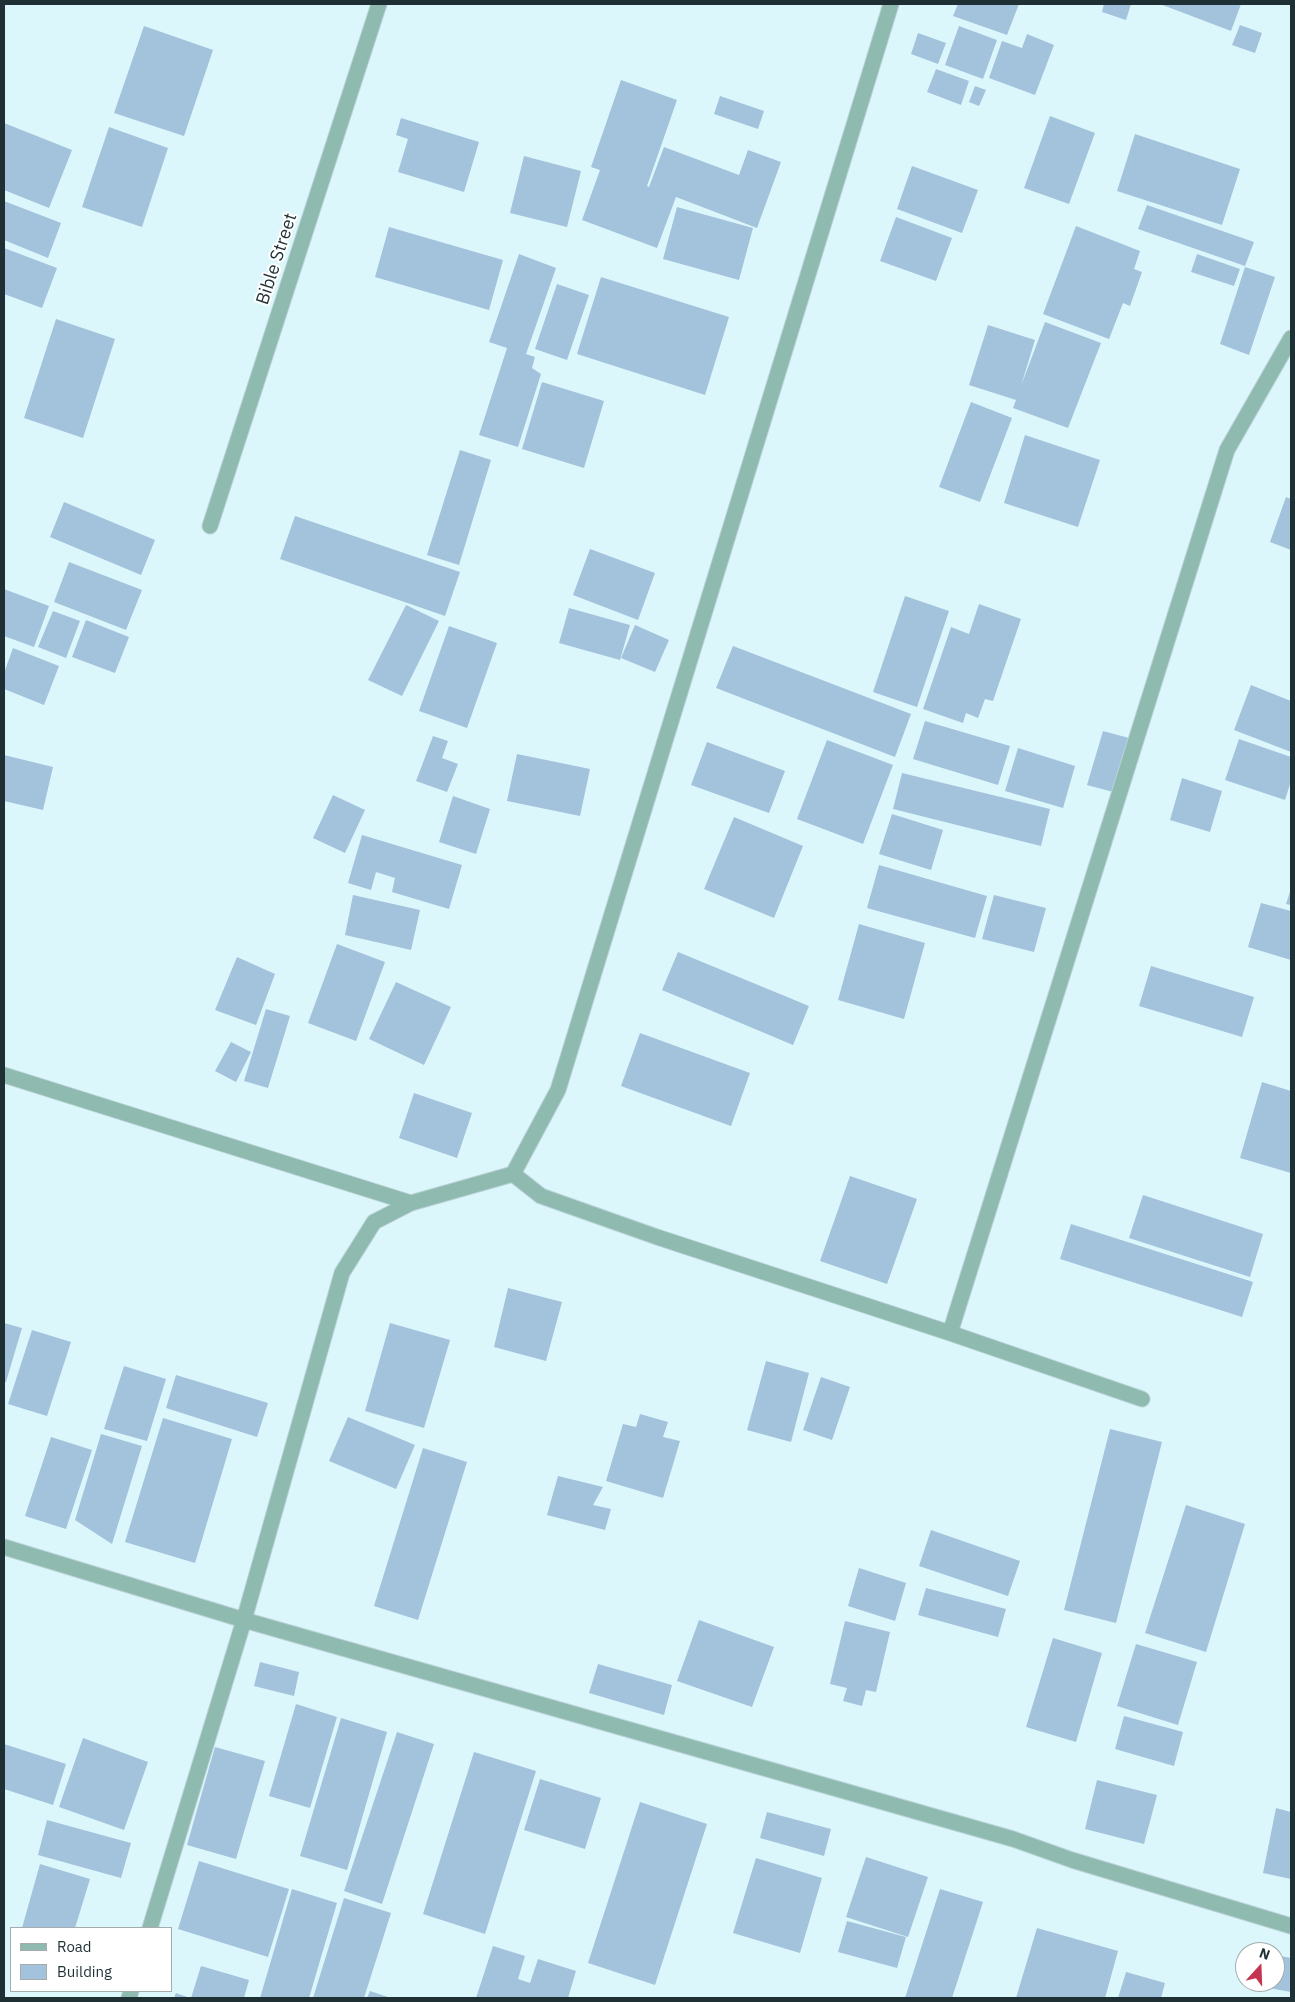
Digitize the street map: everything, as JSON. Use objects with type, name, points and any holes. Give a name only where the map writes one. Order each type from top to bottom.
[{"type":"street","name":"Bible Street","points":[[210,526],[379,4]]},
{"type":"street","points":[[150,1927],[244,1620],[342,1273],[374,1222],[411,1203],[513,1174],[558,1090],[891,4]]},
{"type":"street","points":[[950,1333],[1227,450],[1291,338]]},
{"type":"street","points":[[4,1075],[411,1203]]},
{"type":"street","points":[[513,1174],[541,1196],[657,1237],[950,1333],[1142,1399]]},
{"type":"street","points":[[4,1547],[244,1620],[1013,1839],[1072,1860],[1291,1926]]},
{"type":"building","points":[[958,4],[1019,4],[1007,35],[953,16]]},
{"type":"building","points":[[1104,4],[1131,4],[1126,20],[1102,12]]},
{"type":"building","points":[[1160,4],[1241,4],[1231,31]]},
{"type":"building","points":[[1240,25],[1262,33],[1255,53],[1232,45]]},
{"type":"building","points":[[144,26],[213,50],[184,136],[114,113]]},
{"type":"building","points":[[959,26],[997,40],[983,79],[945,65]]},
{"type":"building","points":[[918,33],[946,43],[938,64],[911,54]]},
{"type":"building","points":[[1027,34],[1054,45],[1035,95],[989,78],[1002,41],[1022,48]]},
{"type":"building","points":[[936,69],[969,81],[961,105],[927,92]]},
{"type":"building","points":[[621,80],[677,100],[647,186],[649,187],[664,147],[739,175],[748,150],[781,162],[757,228],[676,197],[657,248],[582,220],[600,170],[591,167]]},
{"type":"building","points":[[975,86],[986,90],[979,106],[969,102]]},
{"type":"building","points":[[720,96],[764,111],[758,129],[714,114]]},
{"type":"building","points":[[1050,116],[1095,133],[1069,204],[1024,188]]},
{"type":"building","points":[[401,118],[479,142],[464,192],[398,172],[408,139],[396,135]]},
{"type":"building","points":[[4,123],[72,150],[49,208],[4,190]]},
{"type":"building","points":[[109,127],[168,148],[142,227],[82,207]]},
{"type":"building","points":[[1135,134],[1240,169],[1222,225],[1117,191]]},
{"type":"building","points":[[524,156],[581,171],[567,227],[510,213]]},
{"type":"building","points":[[912,166],[978,190],[962,233],[897,209]]},
{"type":"building","points":[[4,201],[61,223],[48,258],[4,240]]},
{"type":"building","points":[[1147,205],[1254,242],[1245,266],[1138,229]]},
{"type":"building","points":[[677,207],[753,228],[739,280],[663,259]]},
{"type":"building","points":[[896,217],[952,238],[936,281],[880,261]]},
{"type":"building","points":[[1076,226],[1140,251],[1134,269],[1142,272],[1130,306],[1123,303],[1109,339],[1043,314]]},
{"type":"building","points":[[389,227],[503,260],[489,310],[375,277]]},
{"type":"building","points":[[4,248],[57,268],[42,308],[4,294]]},
{"type":"building","points":[[519,254],[556,268],[526,354],[535,357],[532,368],[541,374],[518,447],[479,435],[507,348],[489,342]]},
{"type":"building","points":[[1197,254],[1240,269],[1234,286],[1191,272]]},
{"type":"building","points":[[1245,267],[1275,277],[1249,355],[1220,344]]},
{"type":"building","points":[[601,277],[729,317],[705,395],[577,354]]},
{"type":"building","points":[[557,284],[589,295],[567,360],[535,349]]},
{"type":"building","points":[[56,319],[115,339],[83,438],[24,418]]},
{"type":"building","points":[[1045,322],[1101,343],[1068,428],[1013,408],[1016,400],[969,385],[988,325],[1035,340],[1021,386]]},
{"type":"building","points":[[542,382],[604,401],[584,468],[522,449]]},
{"type":"building","points":[[971,402],[1012,418],[980,502],[939,487]]},
{"type":"building","points":[[1025,435],[1100,460],[1078,527],[1004,503]]},
{"type":"building","points":[[460,450],[491,460],[459,565],[427,555]]},
{"type":"building","points":[[1286,497],[1291,499],[1291,550],[1270,542]]},
{"type":"building","points":[[64,502],[155,540],[141,575],[50,537]]},
{"type":"building","points":[[295,516],[460,572],[445,616],[280,559]]},
{"type":"building","points":[[590,549],[655,573],[638,620],[573,595]]},
{"type":"building","points":[[69,562],[142,590],[126,630],[54,602]]},
{"type":"building","points":[[4,589],[49,606],[34,647],[4,636]]},
{"type":"building","points":[[905,596],[949,611],[917,707],[873,692]]},
{"type":"building","points":[[979,604],[1021,619],[993,701],[985,699],[978,718],[966,713],[963,723],[923,709],[951,627],[969,634]]},
{"type":"building","points":[[406,605],[439,621],[402,696],[368,680]]},
{"type":"building","points":[[569,608],[630,625],[620,660],[559,643]]},
{"type":"building","points":[[53,611],[80,621],[66,658],[38,647]]},
{"type":"building","points":[[86,620],[129,637],[115,673],[72,657]]},
{"type":"building","points":[[635,625],[669,640],[655,672],[621,658]]},
{"type":"building","points":[[449,626],[497,643],[467,728],[419,711]]},
{"type":"building","points":[[733,646],[911,714],[895,757],[716,688]]},
{"type":"building","points":[[13,648],[59,666],[44,705],[4,689],[4,673]]},
{"type":"building","points":[[1251,685],[1291,701],[1291,752],[1234,730]]},
{"type":"building","points":[[925,721],[1010,746],[998,785],[913,759]]},
{"type":"building","points":[[1103,731],[1129,738],[1113,792],[1087,785]]},
{"type":"building","points":[[433,736],[448,741],[442,758],[458,764],[447,792],[416,781]]},
{"type":"building","points":[[1239,739],[1291,757],[1291,781],[1285,800],[1225,780]]},
{"type":"building","points":[[827,740],[893,765],[863,844],[797,819]]},
{"type":"building","points":[[707,742],[785,771],[769,813],[691,785]]},
{"type":"building","points":[[1018,748],[1075,766],[1063,808],[1005,791]]},
{"type":"building","points":[[517,754],[590,769],[580,816],[507,801]]},
{"type":"building","points":[[4,755],[53,767],[43,810],[4,801]]},
{"type":"building","points":[[902,773],[1050,809],[1041,846],[893,809]]},
{"type":"building","points":[[1182,778],[1222,791],[1210,832],[1170,820]]},
{"type":"building","points":[[333,795],[365,810],[345,853],[313,838]]},
{"type":"building","points":[[453,796],[490,809],[476,854],[439,842]]},
{"type":"building","points":[[892,814],[943,830],[931,870],[879,854]]},
{"type":"building","points":[[734,817],[803,846],[774,918],[704,889]]},
{"type":"building","points":[[362,835],[462,865],[449,909],[392,892],[395,878],[376,872],[371,890],[348,883]]},
{"type":"building","points":[[879,865],[987,896],[975,938],[867,908]]},
{"type":"building","points":[[1291,889],[1291,905],[1286,904]]},
{"type":"building","points":[[353,895],[420,910],[411,950],[345,935]]},
{"type":"building","points":[[994,895],[1046,908],[1034,952],[982,939]]},
{"type":"building","points":[[1261,903],[1291,911],[1291,960],[1248,947]]},
{"type":"building","points":[[859,924],[925,943],[904,1019],[838,1000]]},
{"type":"building","points":[[337,944],[385,962],[356,1041],[308,1023]]},
{"type":"building","points":[[678,952],[809,1006],[793,1045],[662,990]]},
{"type":"building","points":[[237,957],[275,974],[256,1025],[215,1010]]},
{"type":"building","points":[[1151,966],[1254,997],[1242,1037],[1139,1006]]},
{"type":"building","points":[[396,982],[451,1007],[424,1065],[369,1039]]},
{"type":"building","points":[[266,1009],[290,1016],[268,1088],[244,1081]]},
{"type":"building","points":[[640,1033],[750,1073],[731,1126],[621,1086]]},
{"type":"building","points":[[231,1042],[251,1052],[236,1082],[215,1071]]},
{"type":"building","points":[[1262,1082],[1291,1091],[1291,1173],[1240,1158]]},
{"type":"building","points":[[414,1093],[472,1113],[457,1158],[399,1138]]},
{"type":"building","points":[[850,1176],[917,1199],[887,1284],[820,1261]]},
{"type":"building","points":[[1143,1195],[1263,1234],[1250,1277],[1129,1238]]},
{"type":"building","points":[[1071,1224],[1253,1282],[1242,1317],[1060,1259]]},
{"type":"building","points":[[508,1288],[562,1302],[546,1361],[494,1347]]},
{"type":"building","points":[[4,1323],[22,1328],[6,1382],[4,1382]]},
{"type":"building","points":[[390,1323],[450,1340],[424,1428],[365,1411]]},
{"type":"building","points":[[32,1330],[71,1342],[47,1416],[8,1404]]},
{"type":"building","points":[[766,1361],[809,1373],[791,1442],[747,1430]]},
{"type":"building","points":[[124,1366],[166,1379],[147,1441],[104,1429]]},
{"type":"building","points":[[176,1375],[268,1403],[257,1437],[166,1408]]},
{"type":"building","points":[[821,1377],[850,1387],[832,1440],[803,1430]]},
{"type":"building","points":[[640,1414],[668,1422],[663,1437],[680,1441],[663,1498],[606,1481],[623,1424],[636,1427]]},
{"type":"building","points":[[348,1417],[415,1445],[396,1489],[329,1461]]},
{"type":"building","points":[[163,1418],[232,1439],[195,1563],[125,1542]]},
{"type":"building","points":[[1110,1429],[1162,1442],[1116,1623],[1064,1610]]},
{"type":"building","points":[[101,1434],[142,1446],[112,1544],[75,1520]]},
{"type":"building","points":[[51,1437],[92,1450],[66,1529],[25,1516]]},
{"type":"building","points":[[423,1448],[467,1462],[418,1620],[374,1606]]},
{"type":"building","points":[[558,1476],[603,1487],[593,1505],[611,1509],[605,1530],[547,1515]]},
{"type":"building","points":[[1186,1505],[1245,1524],[1206,1652],[1145,1633]]},
{"type":"building","points":[[931,1530],[1020,1561],[1008,1596],[919,1566]]},
{"type":"building","points":[[859,1568],[906,1583],[895,1621],[848,1606]]},
{"type":"building","points":[[926,1588],[1006,1609],[998,1637],[918,1615]]},
{"type":"building","points":[[699,1620],[774,1647],[752,1707],[677,1681]]},
{"type":"building","points":[[845,1621],[890,1632],[876,1692],[866,1690],[862,1706],[843,1701],[847,1688],[830,1684]]},
{"type":"building","points":[[1053,1638],[1102,1653],[1076,1742],[1026,1727]]},
{"type":"building","points":[[1136,1644],[1197,1662],[1178,1725],[1117,1706]]},
{"type":"building","points":[[260,1662],[299,1672],[294,1696],[254,1686]]},
{"type":"building","points":[[598,1664],[672,1685],[664,1715],[589,1693]]},
{"type":"building","points":[[296,1704],[337,1717],[310,1808],[269,1796]]},
{"type":"building","points":[[1124,1716],[1183,1732],[1174,1766],[1115,1749]]},
{"type":"building","points":[[341,1718],[387,1732],[347,1870],[300,1856]]},
{"type":"building","points":[[397,1732],[434,1744],[382,1904],[344,1891]]},
{"type":"building","points":[[83,1738],[148,1762],[124,1830],[59,1807]]},
{"type":"building","points":[[4,1744],[66,1764],[53,1805],[4,1789]]},
{"type":"building","points":[[215,1747],[265,1761],[236,1859],[187,1845]]},
{"type":"building","points":[[474,1752],[536,1771],[485,1934],[423,1914]]},
{"type":"building","points":[[540,1779],[601,1798],[585,1849],[524,1830]]},
{"type":"building","points":[[1097,1780],[1157,1795],[1144,1844],[1085,1829]]},
{"type":"building","points":[[640,1802],[707,1824],[655,1985],[588,1963]]},
{"type":"building","points":[[1276,1808],[1291,1812],[1291,1879],[1263,1873]]},
{"type":"building","points":[[767,1812],[831,1829],[824,1856],[760,1838]]},
{"type":"building","points":[[47,1820],[131,1843],[121,1878],[38,1855]]},
{"type":"building","points":[[866,1857],[928,1877],[908,1937],[846,1917]]},
{"type":"building","points":[[756,1858],[822,1878],[800,1953],[733,1933]]},
{"type":"building","points":[[199,1861],[289,1889],[268,1957],[178,1929]]},
{"type":"building","points":[[40,1864],[90,1879],[75,1927],[22,1927]]},
{"type":"building","points":[[292,1889],[337,1903],[309,1998],[260,1998]]},
{"type":"building","points":[[940,1889],[983,1902],[952,1998],[905,1998]]},
{"type":"building","points":[[344,1898],[391,1913],[364,1998],[313,1998]]},
{"type":"building","points":[[847,1921],[906,1937],[897,1968],[838,1952]]},
{"type":"building","points":[[1037,1928],[1118,1951],[1105,1998],[1016,1998]]},
{"type":"building","points":[[493,1946],[525,1956],[518,1979],[530,1983],[538,1959],[576,1971],[568,1998],[476,1998]]},
{"type":"building","points":[[1285,1957],[1291,1958],[1291,1992],[1285,1991]]},
{"type":"building","points":[[201,1966],[249,1980],[244,1998],[191,1998]]},
{"type":"building","points":[[1126,1972],[1165,1983],[1161,1998],[1118,1998]]},
{"type":"building","points":[[370,1991],[391,1998],[367,1998]]},
{"type":"building","points":[[176,1993],[190,1998],[174,1998]]}]
